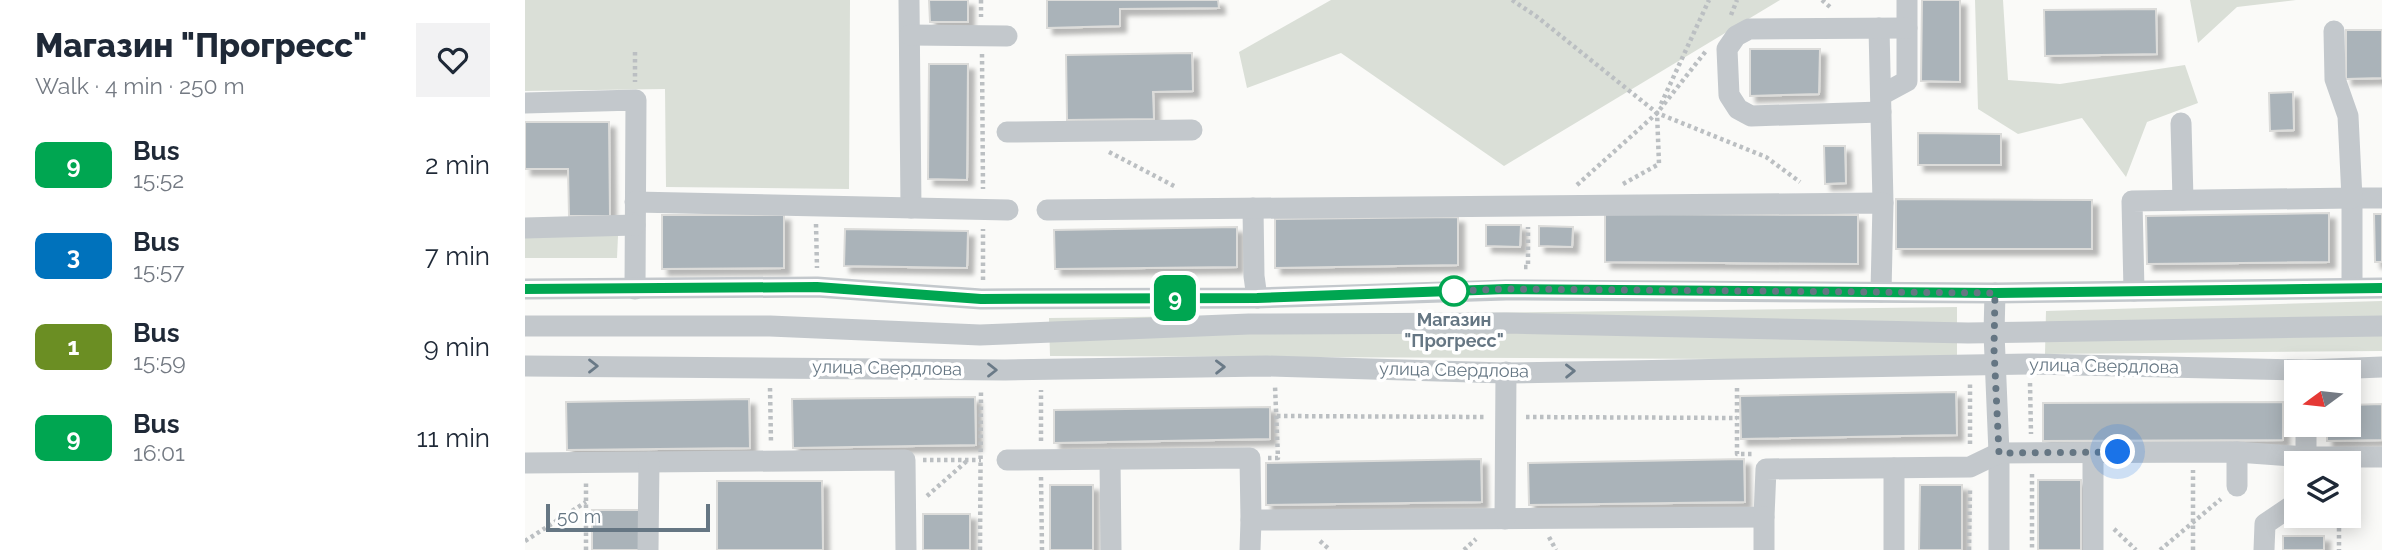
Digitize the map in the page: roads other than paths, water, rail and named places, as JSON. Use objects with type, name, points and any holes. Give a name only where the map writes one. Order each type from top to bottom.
[{"type":"street","points":[[909,0],[911,208]]},
{"type":"street","points":[[1907,0],[1907,28],[1907,81],[1881,103],[1751,116],[1738,109],[1729,95],[1727,50],[1736,36],[1749,29],[1907,28]]},
{"type":"street","points":[[1879,28],[1883,203],[1881,292]]},
{"type":"street","points":[[2334,31],[2335,79],[2348,116],[2353,198],[2352,288]]},
{"type":"street","points":[[909,35],[1007,36]]},
{"type":"street","points":[[525,103],[636,100],[635,289]]},
{"type":"street","points":[[2181,123],[2183,200]]},
{"type":"street","points":[[1007,132],[1192,130]]},
{"type":"street","points":[[2134,291],[2132,201],[2382,198]]},
{"type":"street","points":[[635,202],[1008,210]]},
{"type":"street","points":[[1047,210],[1883,203]]},
{"type":"street","points":[[1253,208],[1257,298]]},
{"type":"street","points":[[525,228],[635,225]]},
{"type":"street","points":[[525,289],[817,287],[981,299],[1257,298],[1506,289],[1995,293],[2382,288]]},
{"type":"street","points":[[1995,293],[1999,550]]},
{"type":"street","points":[[525,326],[770,326],[980,335],[1249,324],[1506,323],[1994,333],[2382,326]]},
{"type":"street","name":"улица Свердлова","points":[[525,366],[981,370],[1267,366],[1506,372],[1995,365],[2284,371]]},
{"type":"street","name":"улица Свердлова","points":[[2361,368],[2382,367]]},
{"type":"street","points":[[1505,519],[1506,372]]},
{"type":"street","points":[[2237,452],[2237,485]]},
{"type":"street","points":[[1764,550],[1766,469],[1970,467],[1999,453],[2237,452],[2284,457]]},
{"type":"street","points":[[2093,453],[2093,550]]},
{"type":"street","points":[[2361,458],[2382,457]]},
{"type":"street","points":[[1007,460],[1250,458],[1250,550]]},
{"type":"street","points":[[1110,459],[1111,550]]},
{"type":"street","points":[[525,463],[905,460],[906,550]]},
{"type":"street","points":[[648,550],[649,462]]},
{"type":"street","points":[[1894,468],[1894,550]]},
{"type":"street","points":[[2264,550],[2265,524],[2284,511]]},
{"type":"street","points":[[1251,520],[1764,517]]},
{"type":"place","name":"Магазин \"Прогресс\"","points":[[1454,291]]}]
